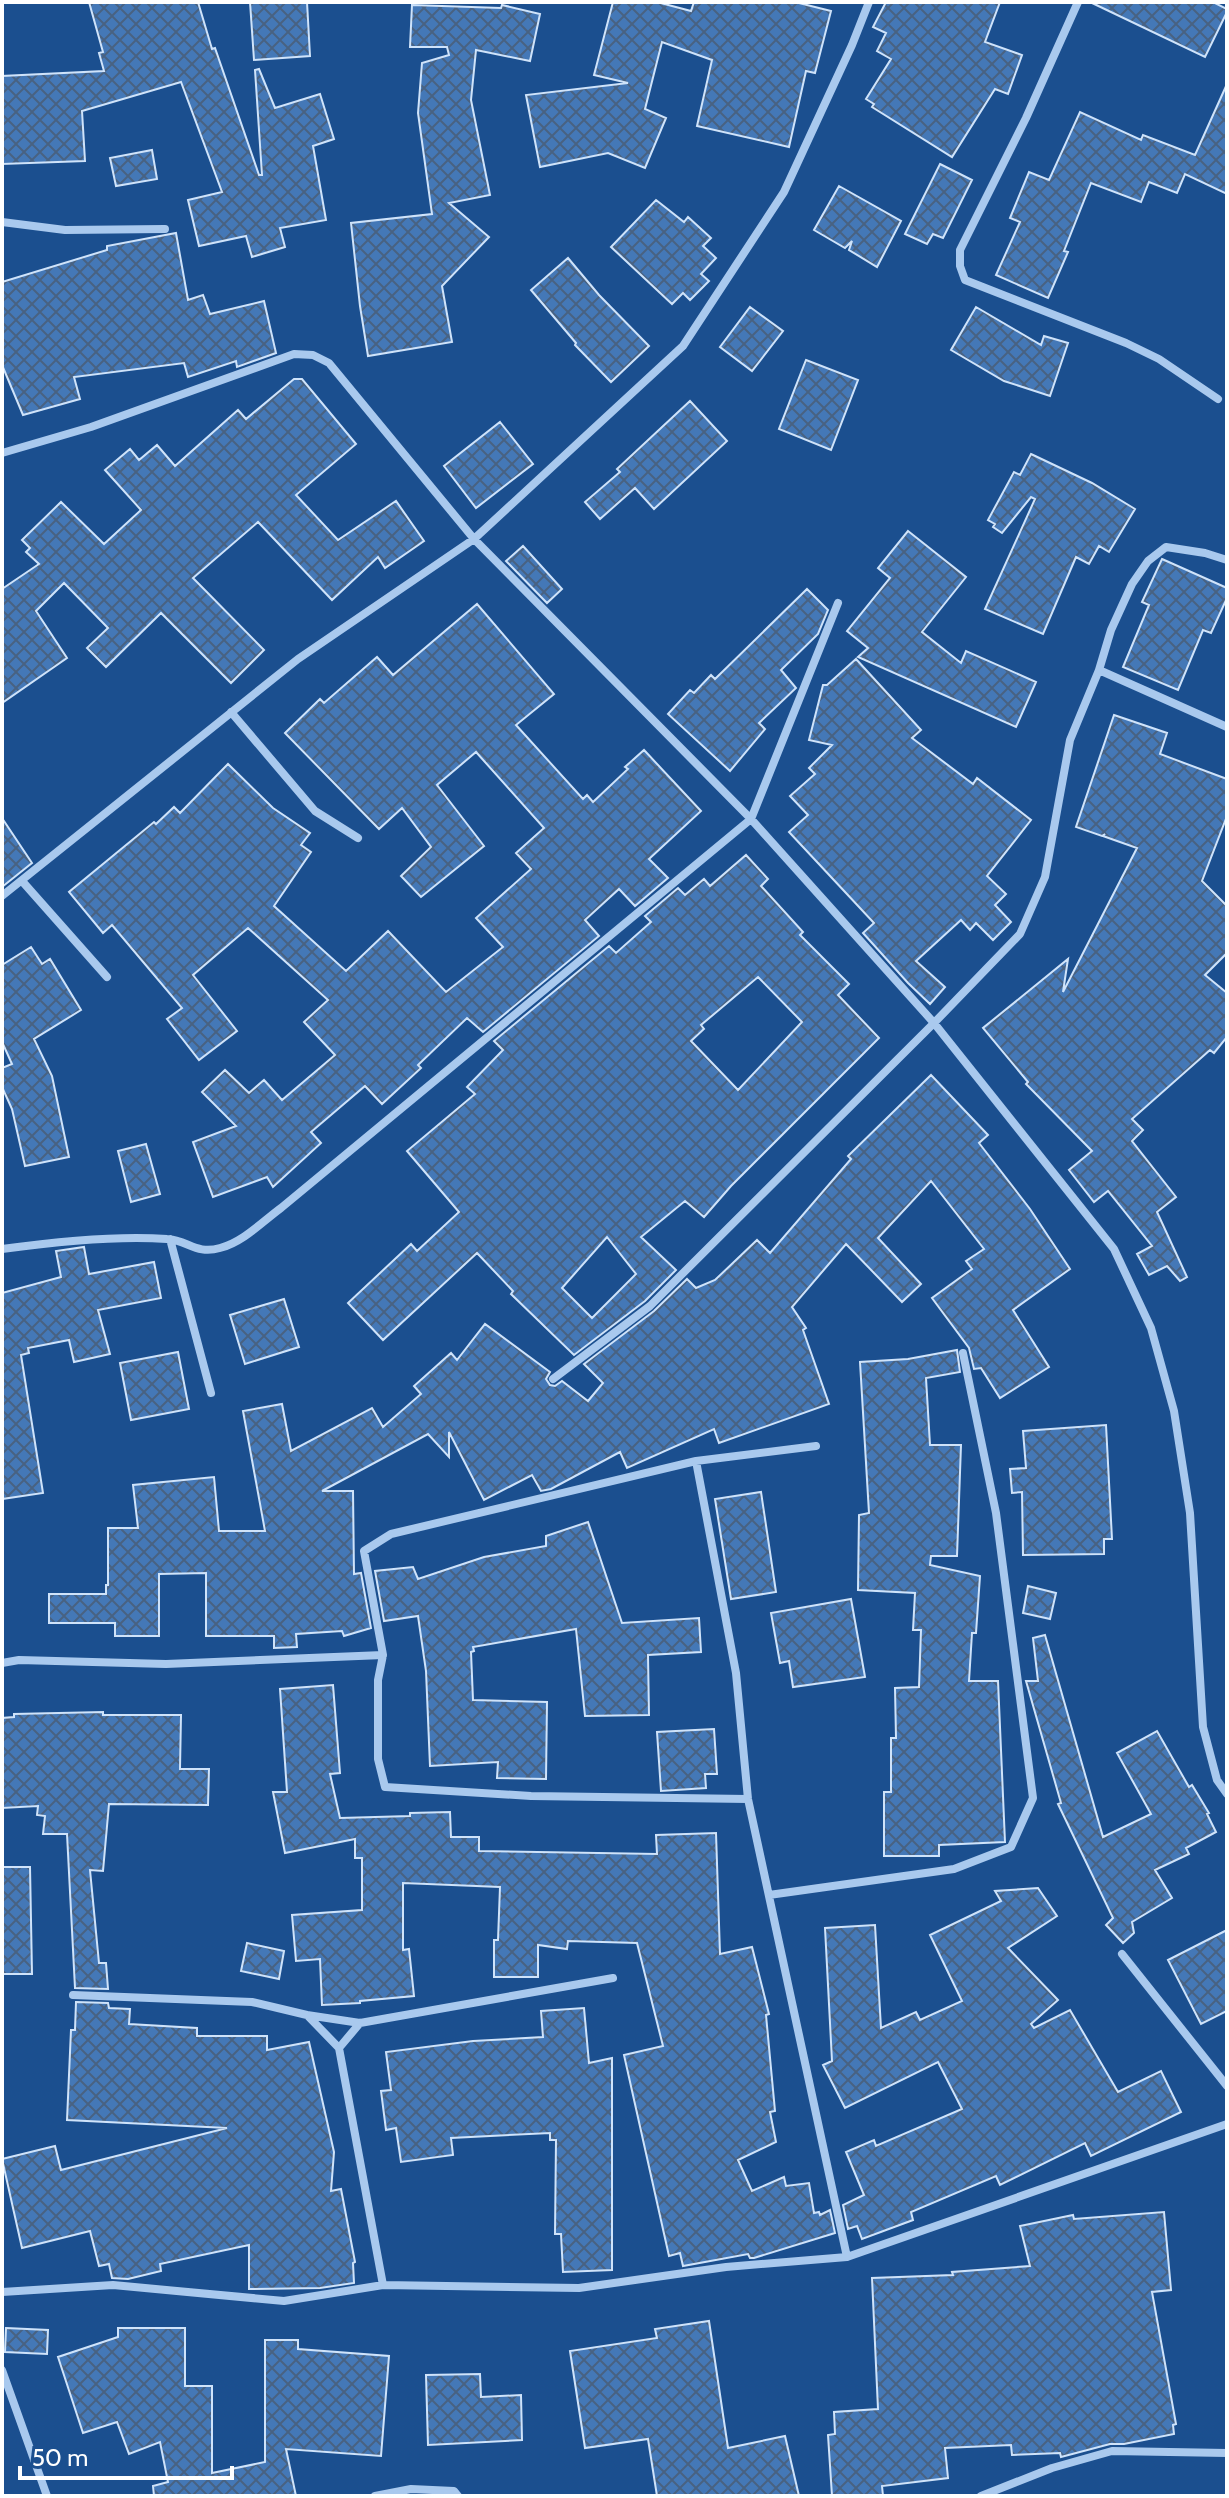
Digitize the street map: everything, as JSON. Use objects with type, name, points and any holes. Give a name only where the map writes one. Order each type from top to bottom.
[{"type":"street","points":[[2,896],[298,659],[474,539],[683,346],[784,192],[869,2]]},
{"type":"street","points":[[1078,2],[1014,143],[960,250],[960,266],[965,280],[1126,343],[1159,359],[1218,399]]},
{"type":"street","points":[[2,222],[65,230],[165,229]]},
{"type":"street","points":[[2,453],[91,427],[294,354],[313,355],[329,363],[474,539],[751,819],[934,1023],[1114,1249],[1151,1328],[1174,1411],[1190,1513],[1203,1727],[1217,1780],[1227,1794]]},
{"type":"street","points":[[553,1379],[650,1306],[1020,934],[1045,877],[1070,740],[1132,584],[1148,561],[1166,547],[1227,560]]},
{"type":"street","points":[[2,1249],[58,1241],[170,1239],[202,1251],[221,1248],[239,1239],[281,1208],[751,819],[838,603]]},
{"type":"street","points":[[1099,670],[1227,727]]},
{"type":"street","points":[[231,712],[315,811],[358,838]]},
{"type":"street","points":[[22,881],[107,977]]},
{"type":"street","points":[[170,1239],[211,1393]]},
{"type":"street","points":[[769,1895],[954,1869],[1011,1847],[1033,1798],[996,1513],[963,1353]]},
{"type":"street","points":[[748,1799],[531,1796],[385,1787],[378,1759],[378,1680],[383,1655],[364,1551],[391,1534],[696,1461],[816,1446]]},
{"type":"street","points":[[696,1461],[736,1673],[748,1799],[847,2257]]},
{"type":"street","points":[[2,1663],[19,1660],[166,1664],[383,1655]]},
{"type":"street","points":[[1122,1954],[1227,2086]]},
{"type":"street","points":[[73,1995],[252,2002],[360,2023],[613,1978]]},
{"type":"street","points":[[307,2015],[339,2048],[383,2285]]},
{"type":"street","points":[[339,2048],[360,2023]]},
{"type":"street","points":[[2,2292],[113,2285],[284,2301],[383,2285],[579,2288],[726,2267],[847,2257],[1227,2124]]},
{"type":"street","points":[[2,2370],[47,2496]]},
{"type":"street","points":[[981,2496],[1052,2468],[1112,2451],[1227,2453]]},
{"type":"street","points":[[375,2496],[411,2489],[454,2491],[458,2496]]},
{"type":"building","points":[[89,2],[198,2],[212,49],[215,48],[259,175],[262,175],[255,70],[259,69],[275,108],[320,94],[334,139],[313,146],[326,220],[280,228],[285,247],[252,257],[246,236],[199,246],[188,200],[222,192],[181,82],[82,111],[85,161],[2,164],[2,76],[104,71],[99,53],[103,52]]},
{"type":"building","points":[[250,2],[307,2],[310,56],[254,60]]},
{"type":"building","points":[[613,2],[657,2],[691,11],[694,2],[795,2],[831,11],[815,73],[806,71],[789,147],[697,126],[712,60],[662,42],[645,109],[666,118],[645,168],[608,153],[540,167],[526,95],[628,83],[594,75]]},
{"type":"building","points":[[886,2],[1000,2],[985,42],[1022,55],[1008,94],[995,89],[952,157],[872,107],[874,104],[866,99],[891,59],[877,51],[886,33],[873,27]]},
{"type":"building","points":[[1090,2],[1213,2],[1227,9],[1227,12],[1205,57]]},
{"type":"building","points":[[412,5],[501,8],[502,5],[540,14],[530,61],[476,50],[471,100],[490,195],[449,203],[489,237],[442,286],[452,342],[368,356],[351,223],[432,214],[418,113],[422,63],[449,55],[447,47],[410,47]]},
{"type":"building","points":[[1227,84],[1227,194],[1185,174],[1177,193],[1149,182],[1141,202],[1091,183],[1064,251],[1068,252],[1048,298],[996,275],[1020,222],[1010,218],[1029,172],[1049,180],[1080,112],[1141,140],[1143,135],[1195,155]]},
{"type":"building","points":[[152,150],[157,179],[116,186],[110,158]]},
{"type":"building","points":[[940,164],[972,180],[943,238],[933,234],[927,244],[905,234]]},
{"type":"building","points":[[839,186],[901,221],[877,267],[849,250],[852,241],[845,248],[814,230]]},
{"type":"building","points":[[656,200],[684,222],[688,217],[711,238],[703,246],[716,258],[701,274],[709,281],[690,300],[683,293],[672,304],[611,247]]},
{"type":"building","points":[[176,233],[188,300],[203,295],[210,314],[264,301],[276,353],[237,367],[236,361],[188,377],[184,363],[74,377],[80,399],[23,415],[2,365],[2,282],[107,250],[107,246]]},
{"type":"building","points":[[568,258],[649,346],[611,382],[575,345],[531,290]]},
{"type":"building","points":[[750,307],[783,331],[752,371],[720,347]]},
{"type":"building","points":[[976,307],[1041,345],[1044,336],[1068,343],[1050,396],[1004,381],[951,350]]},
{"type":"building","points":[[806,360],[858,380],[831,450],[779,429]]},
{"type":"building","points":[[294,379],[302,379],[356,444],[296,495],[338,540],[396,501],[424,541],[385,568],[378,557],[332,600],[258,522],[193,578],[264,650],[231,683],[161,613],[106,667],[87,648],[108,628],[64,583],[36,611],[67,658],[2,703],[2,589],[39,564],[26,552],[30,548],[22,540],[61,502],[104,544],[141,510],[105,470],[130,449],[139,460],[157,445],[175,466],[238,410],[246,419]]},
{"type":"building","points":[[690,401],[727,441],[654,509],[635,488],[600,519],[585,502],[620,472],[617,469]]},
{"type":"building","points":[[500,422],[533,464],[476,508],[444,466]]},
{"type":"building","points":[[1031,454],[1092,483],[1135,509],[1109,552],[1099,546],[1089,564],[1076,557],[1043,634],[985,609],[1035,499],[1031,497],[1002,533],[988,520],[1014,472],[1020,475]]},
{"type":"building","points":[[908,531],[966,577],[922,632],[961,663],[966,651],[1036,682],[1016,727],[858,657],[868,648],[847,631],[890,578],[878,568]]},
{"type":"building","points":[[523,546],[562,589],[547,603],[506,561]]},
{"type":"building","points":[[1162,559],[1227,588],[1227,598],[1211,633],[1203,630],[1178,690],[1123,667],[1149,605],[1142,602]]},
{"type":"building","points":[[807,589],[828,610],[818,634],[781,670],[796,688],[759,723],[765,729],[730,771],[668,714],[690,690],[694,693],[711,675],[715,679]]},
{"type":"building","points":[[477,604],[554,694],[516,725],[583,799],[587,795],[593,802],[644,750],[701,811],[649,859],[668,878],[635,906],[619,889],[585,920],[599,936],[483,1032],[467,1018],[418,1065],[421,1068],[382,1104],[365,1086],[311,1132],[321,1143],[273,1187],[267,1177],[213,1197],[193,1142],[236,1126],[202,1092],[225,1070],[249,1093],[264,1080],[282,1100],[335,1055],[304,1022],[328,1000],[248,928],[193,975],[237,1031],[199,1060],[167,1019],[182,1008],[112,925],[103,933],[69,892],[174,807],[180,813],[228,764],[273,808],[310,833],[301,845],[311,852],[274,906],[346,971],[388,931],[446,992],[503,947],[476,918],[531,869],[516,853],[544,828],[476,752],[437,785],[484,846],[421,897],[401,876],[431,847],[402,808],[379,829],[285,733],[320,699],[324,703],[377,657],[393,675]]},
{"type":"building","points":[[856,659],[921,730],[912,738],[973,784],[977,778],[1031,820],[987,876],[1006,894],[995,905],[1011,922],[993,940],[976,923],[970,930],[961,920],[916,961],[945,987],[930,1004],[863,933],[874,923],[789,832],[808,815],[790,796],[815,774],[809,768],[832,745],[809,740],[823,685],[827,685]]},
{"type":"building","points":[[1114,715],[1167,733],[1160,754],[1227,779],[1227,816],[1202,881],[1227,906],[1227,953],[1205,975],[1227,993],[1227,1037],[1214,1053],[1210,1050],[1132,1119],[1143,1130],[1132,1141],[1176,1197],[1157,1212],[1187,1277],[1180,1281],[1167,1266],[1149,1275],[1137,1254],[1152,1246],[1108,1191],[1094,1202],[1069,1170],[1092,1151],[1026,1084],[1028,1082],[983,1028],[1068,959],[1063,992],[1137,848],[1103,836],[1105,834],[1102,836],[1076,827]]},
{"type":"building","points":[[2,818],[32,863],[2,887]]},
{"type":"building","points":[[746,855],[768,879],[761,886],[803,932],[800,935],[849,984],[838,995],[879,1038],[704,1217],[685,1201],[641,1237],[676,1270],[645,1301],[574,1355],[511,1294],[513,1291],[477,1253],[383,1340],[348,1303],[411,1244],[417,1251],[459,1212],[407,1151],[475,1094],[467,1087],[503,1050],[494,1041],[609,946],[616,953],[651,922],[645,916],[678,888],[685,895],[704,879],[710,886]],"holes":[[[758,977],[802,1022],[738,1090],[691,1041],[704,1029],[701,1025]],[[607,1237],[636,1274],[592,1318],[562,1288]]]},
{"type":"building","points":[[31,947],[42,964],[50,959],[81,1010],[34,1039],[52,1076],[69,1157],[25,1166],[12,1109],[2,1087],[2,1068],[12,1064],[2,1042],[2,965]]},
{"type":"building","points":[[931,1075],[988,1135],[979,1143],[1030,1209],[1070,1269],[1013,1310],[1049,1367],[1000,1398],[981,1368],[974,1369],[969,1348],[932,1298],[972,1269],[966,1261],[984,1249],[931,1181],[878,1238],[921,1284],[902,1302],[846,1244],[792,1307],[806,1328],[803,1330],[829,1404],[719,1443],[714,1429],[627,1468],[620,1452],[551,1489],[541,1491],[532,1475],[484,1500],[449,1432],[449,1457],[428,1434],[322,1491],[353,1491],[354,1574],[361,1573],[371,1628],[344,1636],[342,1631],[296,1634],[297,1647],[274,1648],[274,1636],[206,1636],[206,1573],[159,1574],[159,1636],[115,1636],[115,1623],[49,1623],[49,1594],[106,1594],[108,1528],[138,1528],[133,1485],[214,1477],[219,1531],[265,1531],[243,1411],[282,1404],[291,1451],[372,1408],[383,1427],[421,1394],[414,1386],[451,1353],[457,1360],[485,1324],[550,1372],[546,1379],[550,1385],[555,1386],[562,1381],[588,1401],[603,1383],[584,1364],[654,1311],[687,1279],[696,1288],[715,1280],[757,1240],[770,1253],[851,1159],[848,1156]]},
{"type":"building","points":[[146,1144],[160,1194],[131,1202],[118,1151]]},
{"type":"building","points":[[84,1247],[89,1274],[154,1262],[161,1298],[98,1310],[110,1354],[74,1362],[69,1340],[28,1348],[29,1353],[21,1355],[43,1493],[2,1499],[2,1293],[61,1277],[56,1251]]},
{"type":"building","points":[[284,1299],[299,1347],[245,1364],[230,1315]]},
{"type":"building","points":[[957,1350],[960,1372],[926,1378],[930,1445],[961,1445],[957,1556],[931,1556],[930,1565],[980,1576],[969,1681],[998,1681],[1005,1842],[939,1845],[939,1856],[884,1856],[884,1792],[891,1792],[891,1738],[896,1738],[895,1688],[919,1687],[921,1630],[913,1630],[915,1593],[858,1590],[859,1515],[869,1513],[860,1362],[908,1359]]},
{"type":"building","points":[[178,1352],[189,1409],[131,1420],[120,1363]]},
{"type":"building","points":[[1106,1425],[1112,1539],[1104,1539],[1104,1554],[1023,1555],[1022,1492],[1012,1493],[1010,1469],[1026,1468],[1023,1431]]},
{"type":"building","points":[[761,1492],[776,1592],[731,1599],[715,1499]]},
{"type":"building","points":[[588,1522],[622,1623],[699,1618],[701,1652],[648,1655],[649,1715],[585,1716],[576,1629],[473,1647],[473,1700],[547,1702],[546,1779],[497,1778],[498,1762],[430,1766],[426,1671],[418,1616],[384,1621],[375,1571],[413,1567],[418,1579],[484,1557],[546,1546],[546,1536]]},
{"type":"building","points":[[1028,1586],[1056,1593],[1050,1619],[1023,1613]]},
{"type":"building","points":[[851,1599],[865,1677],[793,1687],[789,1661],[780,1663],[771,1613]]},
{"type":"building","points":[[1045,1635],[1103,1837],[1151,1814],[1117,1753],[1157,1731],[1189,1787],[1192,1785],[1209,1813],[1216,1832],[1186,1848],[1189,1854],[1155,1870],[1172,1898],[1132,1922],[1134,1933],[1123,1943],[1106,1925],[1113,1918],[1058,1804],[1061,1803],[1026,1681],[1038,1681],[1033,1638]]},
{"type":"building","points":[[333,1685],[340,1773],[330,1774],[340,1818],[450,1812],[451,1837],[479,1837],[479,1851],[657,1854],[656,1835],[716,1833],[720,1954],[752,1947],[769,2014],[766,2015],[775,2111],[770,2112],[776,2142],[738,2160],[752,2191],[784,2177],[786,2186],[809,2183],[814,2213],[819,2212],[820,2215],[830,2210],[835,2233],[754,2258],[748,2254],[683,2266],[680,2253],[669,2256],[624,2055],[663,2046],[637,1943],[568,1941],[567,1949],[538,1945],[538,1977],[494,1977],[494,1940],[498,1940],[500,1887],[403,1883],[403,1950],[409,1949],[414,1996],[322,2005],[320,1959],[296,1961],[292,1915],[362,1910],[362,1858],[355,1858],[355,1839],[285,1853],[273,1792],[287,1792],[280,1689]]},
{"type":"building","points":[[103,1712],[103,1715],[181,1715],[180,1769],[209,1769],[208,1805],[109,1804],[103,1871],[90,1870],[99,1963],[106,1963],[108,1989],[75,1988],[67,1834],[43,1834],[45,1816],[37,1815],[38,1806],[2,1808],[2,1718],[14,1717],[14,1714]]},
{"type":"building","points":[[714,1729],[717,1774],[705,1774],[706,1788],[661,1791],[657,1732]]},
{"type":"building","points":[[2,1867],[30,1867],[32,1974],[2,1974]]},
{"type":"building","points":[[1038,1888],[1057,1916],[1008,1948],[1058,2000],[1031,2024],[1034,2028],[1070,2010],[1118,2092],[1161,2071],[1181,2112],[1091,2156],[1085,2143],[1000,2185],[996,2176],[911,2212],[913,2220],[862,2239],[857,2226],[848,2229],[843,2205],[864,2195],[846,2152],[874,2140],[876,2146],[962,2109],[938,2062],[845,2108],[823,2065],[832,2061],[825,1928],[875,1925],[881,2028],[916,2012],[920,2020],[962,2001],[930,1935],[1001,1901],[995,1891]]},
{"type":"building","points":[[1227,1930],[1227,2011],[1201,2024],[1168,1960]]},
{"type":"building","points":[[247,1943],[284,1951],[279,1979],[241,1971]]},
{"type":"building","points":[[76,2002],[108,2003],[109,2008],[130,2009],[129,2024],[197,2028],[197,2036],[267,2036],[267,2050],[309,2042],[334,2152],[331,2191],[341,2189],[355,2262],[354,2283],[320,2288],[249,2289],[249,2245],[160,2264],[161,2271],[128,2279],[112,2278],[109,2264],[99,2266],[90,2231],[22,2248],[2,2159],[55,2146],[61,2170],[227,2128],[67,2120],[71,2030],[75,2030]]},
{"type":"building","points":[[584,2008],[589,2063],[612,2058],[612,2270],[563,2272],[561,2234],[555,2234],[556,2140],[550,2140],[550,2133],[451,2138],[453,2155],[401,2162],[396,2128],[386,2130],[381,2091],[391,2090],[386,2052],[473,2041],[543,2037],[541,2011]]},
{"type":"building","points":[[1164,2212],[1171,2290],[1152,2292],[1176,2424],[1173,2425],[1174,2434],[1110,2444],[1061,2457],[1060,2453],[1012,2455],[1011,2445],[945,2448],[948,2478],[882,2486],[883,2496],[832,2496],[828,2435],[835,2434],[834,2412],[878,2409],[872,2278],[953,2275],[952,2272],[1030,2266],[1020,2226],[1073,2215],[1074,2219]]},
{"type":"building","points":[[709,2321],[728,2448],[785,2436],[799,2496],[657,2496],[648,2439],[585,2448],[570,2351],[657,2338],[655,2329]]},
{"type":"building","points":[[6,2328],[48,2330],[47,2354],[5,2352]]},
{"type":"building","points":[[118,2328],[185,2328],[185,2386],[212,2386],[212,2473],[265,2462],[265,2340],[298,2340],[298,2349],[389,2356],[381,2456],[286,2449],[296,2496],[154,2496],[153,2486],[168,2482],[160,2442],[129,2454],[117,2422],[83,2433],[58,2357],[118,2337]]},
{"type":"building","points":[[480,2374],[481,2397],[521,2395],[522,2440],[428,2445],[426,2375]]}]
